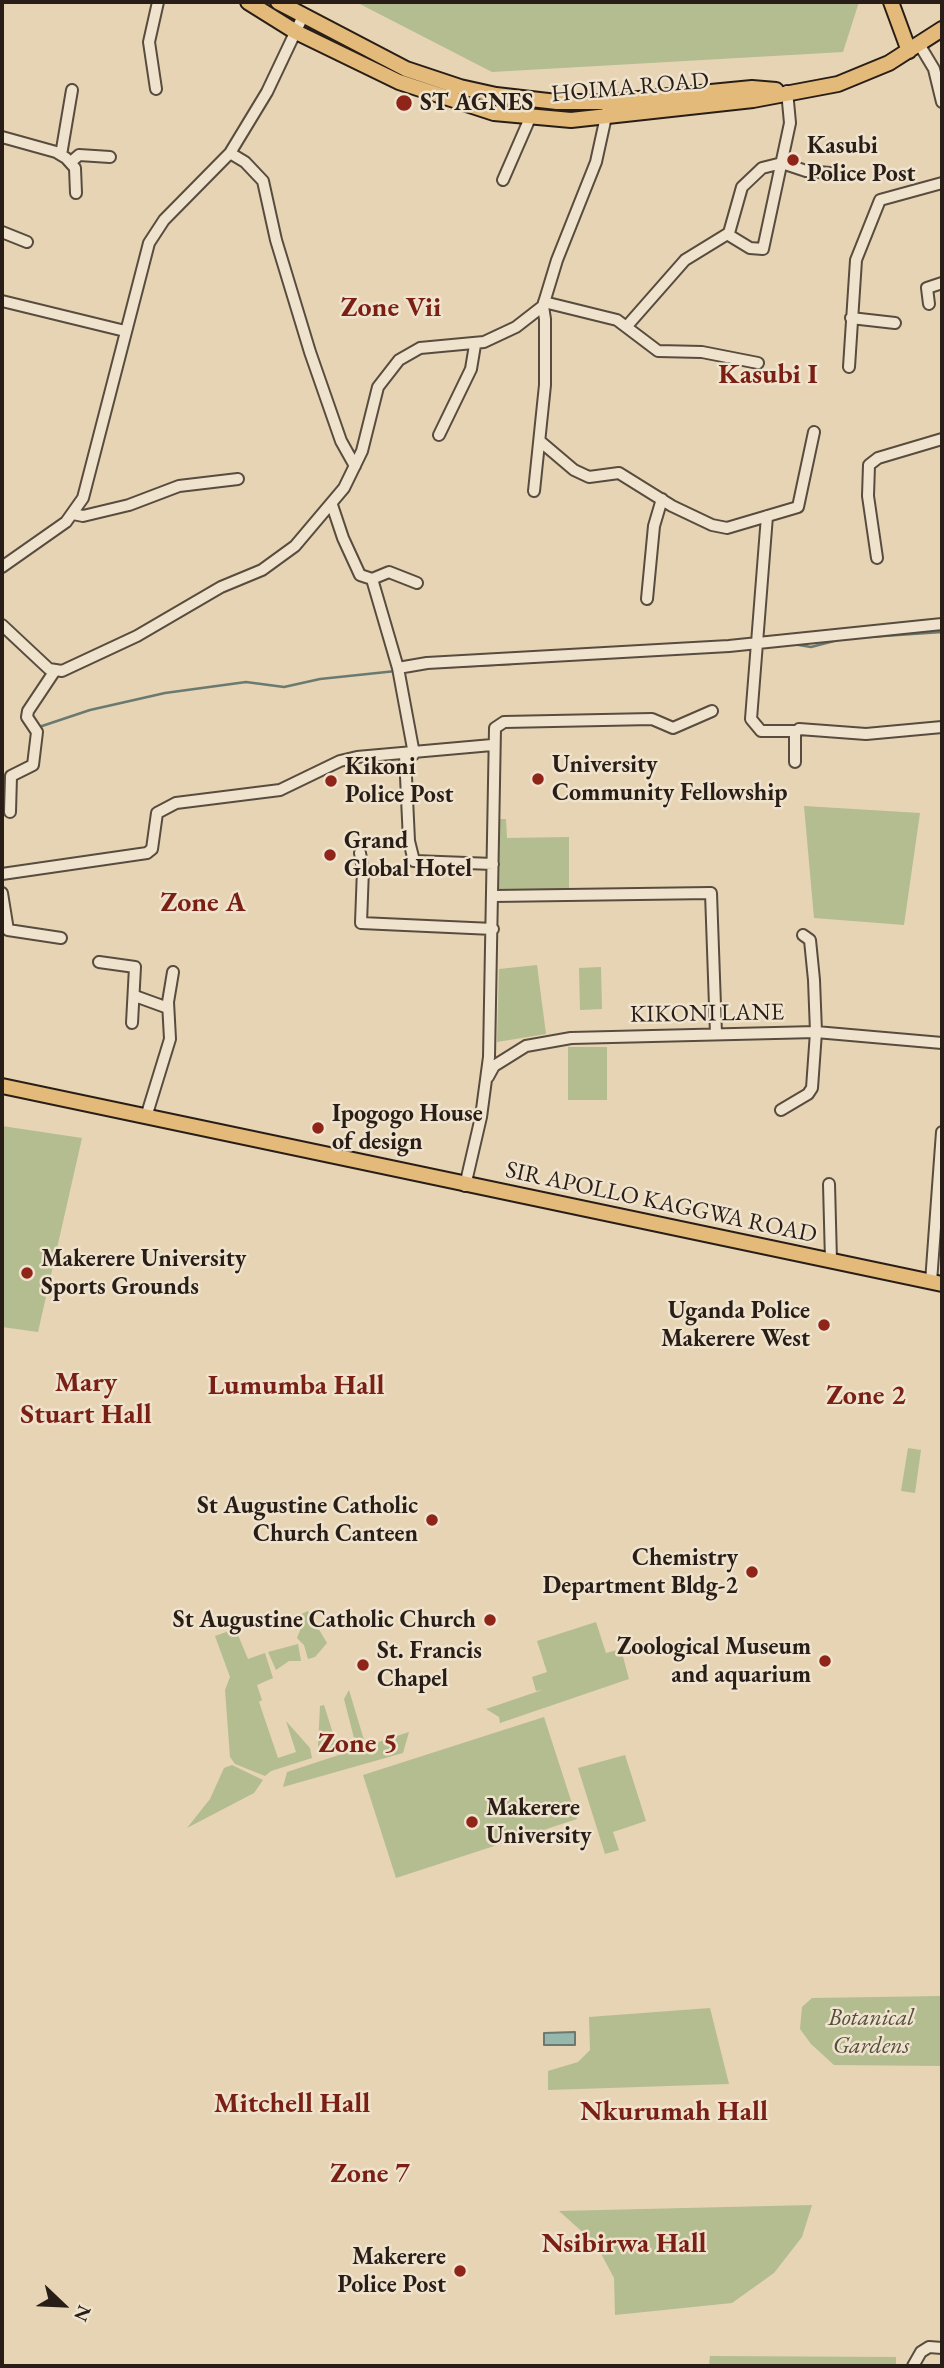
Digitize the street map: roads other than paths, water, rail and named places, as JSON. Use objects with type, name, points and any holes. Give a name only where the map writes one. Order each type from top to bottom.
[{"type":"main road","name":"HOIMA ROAD","points":[[248,2],[296,32],[399,82],[459,104],[530,118],[607,118],[753,100],[787,91],[838,84],[889,64],[942,29]]},
{"type":"main road","name":"HOIMA ROAD","points":[[278,2],[406,69],[460,87],[557,102],[608,102],[752,88],[787,91]]},
{"type":"main road","points":[[891,2],[914,48]]},
{"type":"main road","name":"SIR APOLLO KAGGWA ROAD","points":[[2,1086],[465,1186],[937,1283]]},
{"type":"street","points":[[156,89],[149,42],[158,2]]},
{"type":"street","points":[[2,567],[66,522],[73,514],[90,480],[142,264],[156,231],[230,153],[267,92],[303,16]]},
{"type":"street","points":[[914,48],[938,69],[942,103]]},
{"type":"street","points":[[66,159],[72,90]]},
{"type":"street","points":[[727,234],[750,248],[763,249],[790,122],[787,91]]},
{"type":"street","points":[[534,491],[545,385],[543,304],[552,271],[596,162],[607,118],[608,102]]},
{"type":"street","points":[[503,180],[530,118]]},
{"type":"street","points":[[2,137],[66,159],[75,168],[76,193]]},
{"type":"street","points":[[230,153],[245,162],[263,181],[276,240],[310,352],[341,442],[355,466]]},
{"type":"street","points":[[66,159],[79,155],[110,157]]},
{"type":"street","points":[[627,326],[685,260],[727,234],[734,224],[742,187],[762,168],[782,163],[806,170],[842,174]]},
{"type":"street","points":[[849,367],[856,260],[880,200],[942,183]]},
{"type":"street","points":[[2,232],[27,242]]},
{"type":"street","points":[[929,304],[927,288],[942,283]]},
{"type":"street","points":[[2,301],[125,331]]},
{"type":"street","points":[[543,304],[617,320],[658,351],[702,352],[758,363]]},
{"type":"street","points":[[10,812],[11,776],[33,765],[37,732],[27,717],[28,711],[51,671],[82,665],[221,587],[262,570],[295,546],[332,505],[355,466],[378,387],[399,360],[420,348],[475,345],[516,327],[543,304]]},
{"type":"street","points":[[851,318],[895,323]]},
{"type":"street","points":[[439,435],[471,369],[475,345]]},
{"type":"street","points":[[541,442],[574,470],[591,478],[620,473],[662,499],[720,528],[795,509],[800,503],[814,432]]},
{"type":"street","points":[[877,558],[868,496],[869,466],[878,458],[942,439]]},
{"type":"street","points":[[73,514],[83,516],[129,505],[179,486],[238,479]]},
{"type":"street","points":[[647,599],[654,526],[662,499]]},
{"type":"street","points":[[332,505],[342,538],[360,575],[372,579],[390,572],[416,583]]},
{"type":"street","points":[[768,516],[751,719],[761,731],[801,729],[866,734],[942,727]]},
{"type":"street","points":[[372,579],[398,668],[410,755],[409,841],[414,862],[493,864]]},
{"type":"street","points":[[398,668],[426,663],[729,646],[942,624]]},
{"type":"street","points":[[2,625],[51,671]]},
{"type":"street","points":[[465,1186],[487,1079],[494,895],[493,732],[500,722],[652,719],[674,728],[712,711]]},
{"type":"street","points":[[795,762],[796,731]]},
{"type":"street","points":[[2,874],[147,853],[152,849],[155,819],[162,809],[228,795],[280,790],[340,761],[492,745]]},
{"type":"street","points":[[360,853],[363,869],[361,923],[493,929]]},
{"type":"street","points":[[2,893],[8,930],[61,938]]},
{"type":"street","points":[[494,895],[711,893],[716,1034]]},
{"type":"street","points":[[782,1110],[811,1091],[816,1032],[810,943],[803,935]]},
{"type":"street","points":[[99,962],[135,967],[132,1023]]},
{"type":"street","points":[[146,1116],[170,1039],[168,1008],[173,972]]},
{"type":"street","points":[[135,996],[168,1008]]},
{"type":"street","name":"KIKONI LANE","points":[[487,1079],[494,1066],[507,1056],[537,1042],[571,1038],[816,1032],[942,1043]]},
{"type":"street","points":[[937,1283],[942,1132]]},
{"type":"street","points":[[828,1184],[831,1261]]},
{"type":"street","points":[[913,2366],[922,2352],[929,2347],[942,2348]]},
{"type":"water","points":[[575,2032],[575,2045],[544,2045],[544,2033]]},
{"type":"waterway","points":[[869,637],[942,632]]},
{"type":"waterway","points":[[793,644],[811,647],[838,640]]},
{"type":"waterway","points":[[451,667],[511,664]]},
{"type":"waterway","points":[[39,727],[90,710],[165,693],[246,682],[284,687],[320,679],[396,671]]},
{"type":"place","name":"ST AGNES","points":[[404,103]]},
{"type":"place","name":"Kasubi Police Post","points":[[793,160]]},
{"type":"place","name":"University Community Fellowship","points":[[538,779]]},
{"type":"place","name":"Kikoni Police Post","points":[[331,781]]},
{"type":"place","name":"Grand Global Hotel","points":[[330,855]]},
{"type":"place","name":"Ipogogo House of design","points":[[318,1128]]},
{"type":"place","name":"Makerere University Sports Grounds","points":[[27,1273]]},
{"type":"place","name":"Uganda Police Makerere West","points":[[824,1325]]},
{"type":"place","name":"St Augustine Catholic Church Canteen","points":[[432,1520]]},
{"type":"place","name":"Chemistry Department Bldg-2","points":[[752,1572]]},
{"type":"place","name":"St Augustine Catholic Church","points":[[490,1620]]},
{"type":"place","name":"Zoological Museum and aquarium","points":[[825,1661]]},
{"type":"place","name":"St. Francis Chapel","points":[[363,1665]]},
{"type":"place","name":"Makerere University","points":[[472,1822]]},
{"type":"place","name":"Makerere Police Post","points":[[460,2271]]},
{"type":"district","name":"Zone Vii","points":[[391,308]]},
{"type":"district","name":"Kasubi I","points":[[768,375]]},
{"type":"district","name":"Zone A","points":[[203,903]]},
{"type":"district","name":"Lumumba Hall","points":[[296,1386]]},
{"type":"district","name":"Zone 2","points":[[866,1396]]},
{"type":"district","name":"Mary Stuart Hall","points":[[86,1399]]},
{"type":"district","name":"Zone 5","points":[[358,1744]]},
{"type":"district","name":"Mitchell Hall","points":[[292,2104]]},
{"type":"district","name":"Nkurumah Hall","points":[[674,2112]]},
{"type":"district","name":"Zone 7","points":[[370,2174]]},
{"type":"district","name":"Nsibirwa Hall","points":[[624,2244]]},
{"type":"park label","name":"Botanical Gardens","points":[[871,2032]]}]
